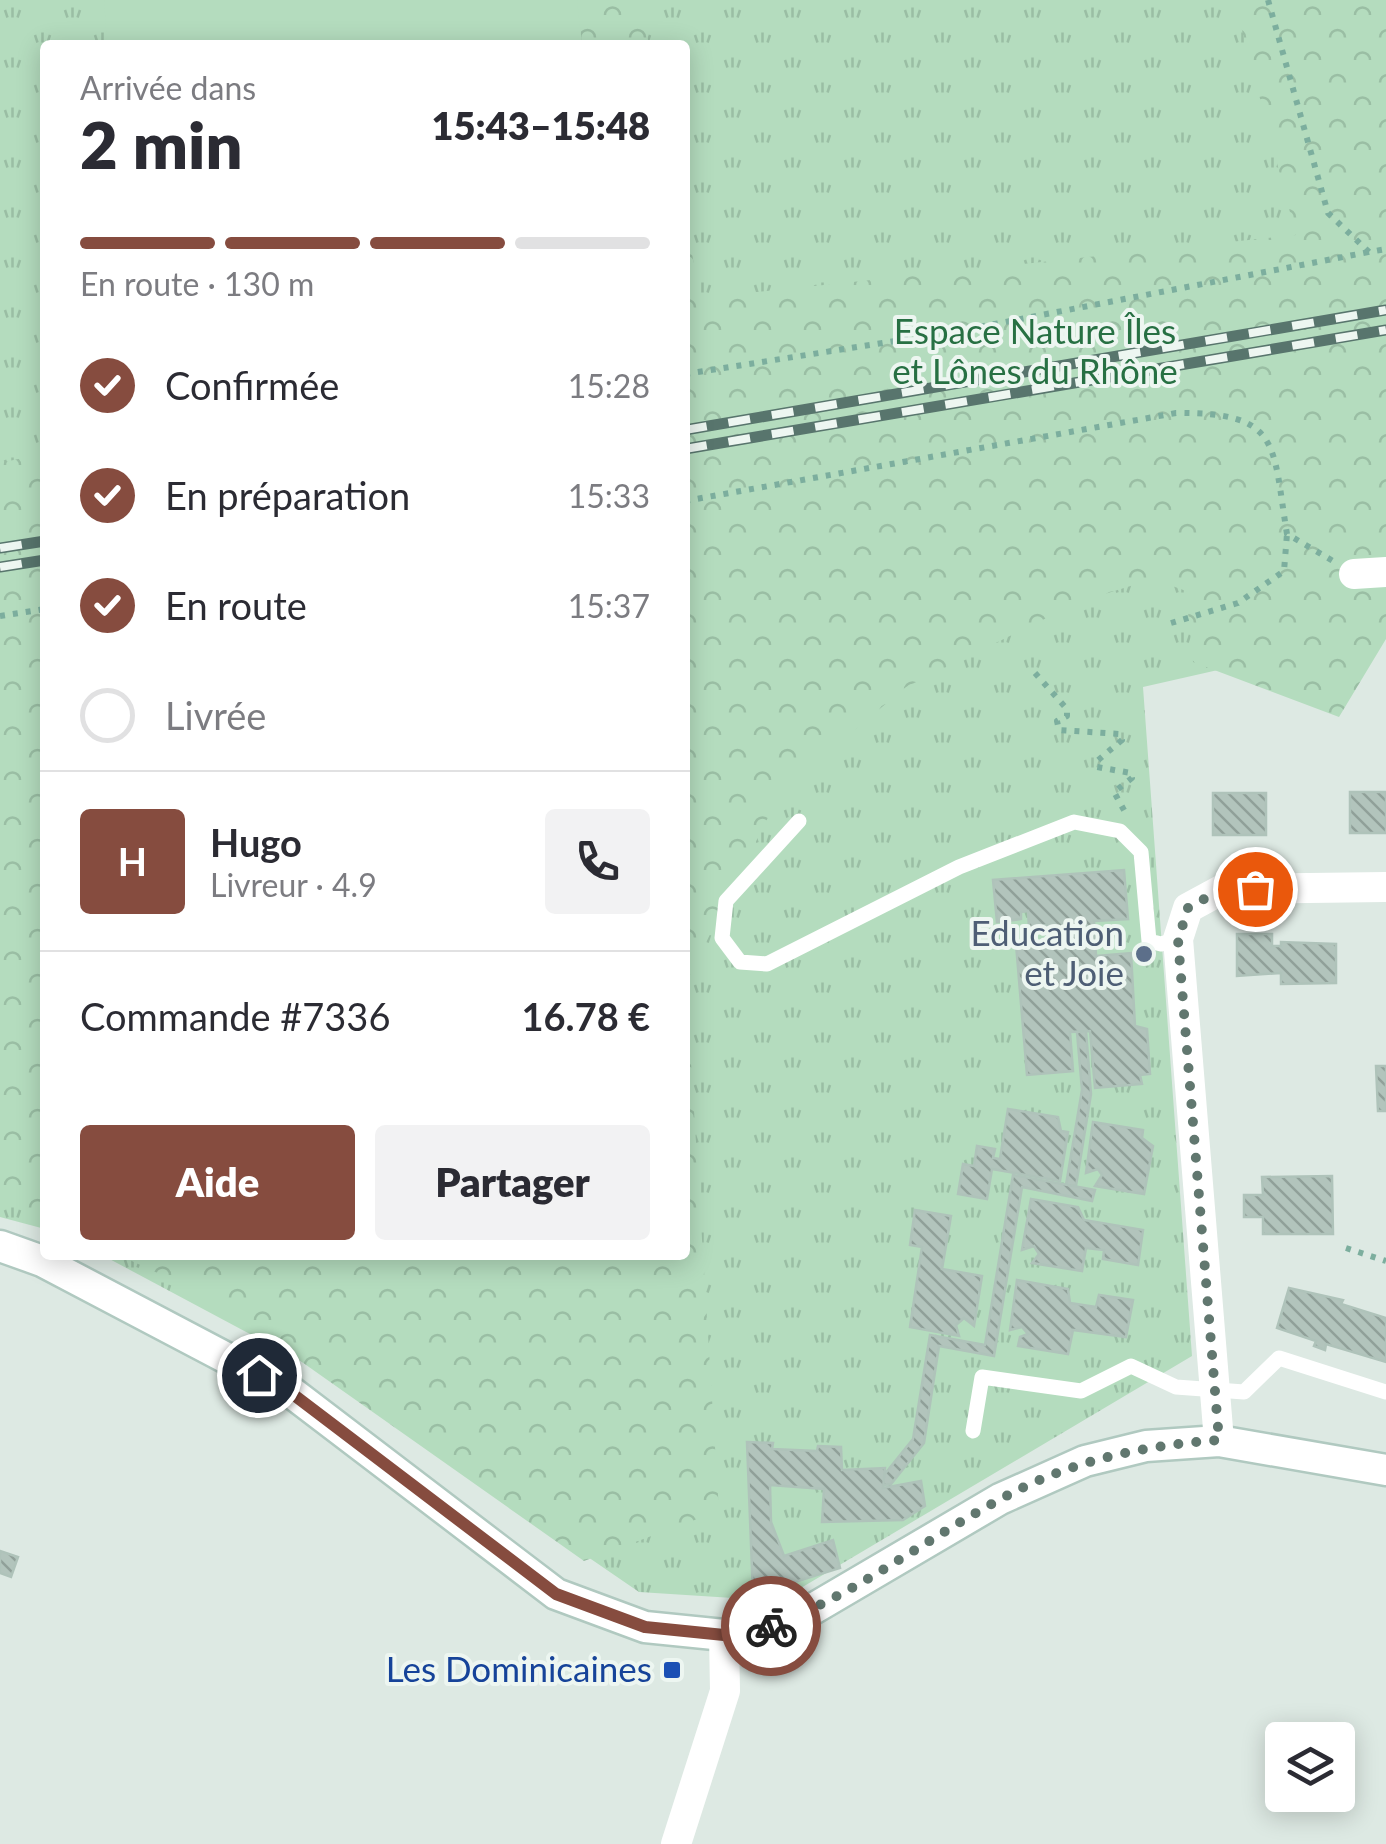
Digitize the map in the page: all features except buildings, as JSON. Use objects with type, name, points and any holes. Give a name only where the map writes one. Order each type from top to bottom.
[{"type":"main road","points":[[1354,574],[1386,572]]},
{"type":"main road","points":[[1219,1440],[1178,940],[1188,908],[1222,889],[1386,887]]},
{"type":"main road","points":[[0,1246],[42,1261],[290,1392],[556,1594],[645,1627],[724,1635],[754,1632],[806,1613],[1000,1499],[1085,1461],[1146,1446],[1219,1440],[1386,1470]]},
{"type":"main road","points":[[676,1844],[726,1691],[724,1635]]},
{"type":"lane","points":[[799,821],[726,901],[722,938],[740,962],[767,964],[959,868],[1074,822],[1120,831],[1141,852],[1149,941],[1162,944],[1178,940]]},
{"type":"lane","points":[[973,1431],[982,1377],[1081,1390],[1131,1366],[1176,1387],[1215,1393],[1244,1392],[1279,1358],[1386,1392]]},
{"type":"path","points":[[1268,0],[1328,213],[1368,252]]},
{"type":"path","points":[[690,373],[953,332],[1386,249]]},
{"type":"path","points":[[690,499],[1176,413],[1224,412],[1256,426],[1274,454],[1287,534],[1284,572],[1238,603],[1170,622]]},
{"type":"path","points":[[1287,534],[1354,574]]},
{"type":"path","points":[[0,616],[40,610]]},
{"type":"path","points":[[1035,673],[1066,709],[1067,716],[1057,721],[1059,730],[1120,734],[1122,740],[1096,761],[1097,766],[1131,772],[1132,778],[1114,792],[1126,809],[1120,831]]},
{"type":"path","points":[[1346,1248],[1386,1261]]},
{"type":"green space","name":"Espace Nature Îles et Lônes du Rhône","points":[[0,0],[1386,0],[1386,632],[1143,687],[1192,1356],[779,1601],[639,1592],[308,1365],[111,1260],[690,1260],[690,40],[40,40],[40,1228],[0,1217]]},
{"type":"green space","points":[[104,0],[577,0],[581,40],[107,40]]},
{"type":"green space","points":[[577,0],[640,0],[648,40],[581,40]]},
{"type":"green space","points":[[1234,0],[1386,0],[1386,639],[1339,717],[1193,662],[1186,591],[1153,579],[1079,602],[906,687],[781,791],[690,975],[690,244],[701,298],[1296,235]]},
{"type":"green space","points":[[40,454],[40,1218],[0,1199],[0,463]]},
{"type":"green space","points":[[690,1047],[719,1511],[584,1561],[211,1298],[130,1260],[690,1260]]},
{"type":"railway","points":[[690,429],[1386,310]]},
{"type":"railway","points":[[690,448],[1386,330]]},
{"type":"railway","points":[[0,548],[40,542]]},
{"type":"railway","points":[[0,567],[40,561]]},
{"type":"way so far","points":[[771,1626],[806,1613],[1000,1499],[1085,1461],[1146,1446],[1219,1440],[1178,940],[1188,908],[1222,889],[1255,889]]},
{"type":"place","name":"Education et Joie","points":[[1144,954]]},
{"type":"place","name":"Les Dominicaines","points":[[672,1670]]},
{"type":"route","points":[[259,1375],[290,1392],[556,1594],[610,1618],[645,1627],[724,1635],[771,1626]]}]
